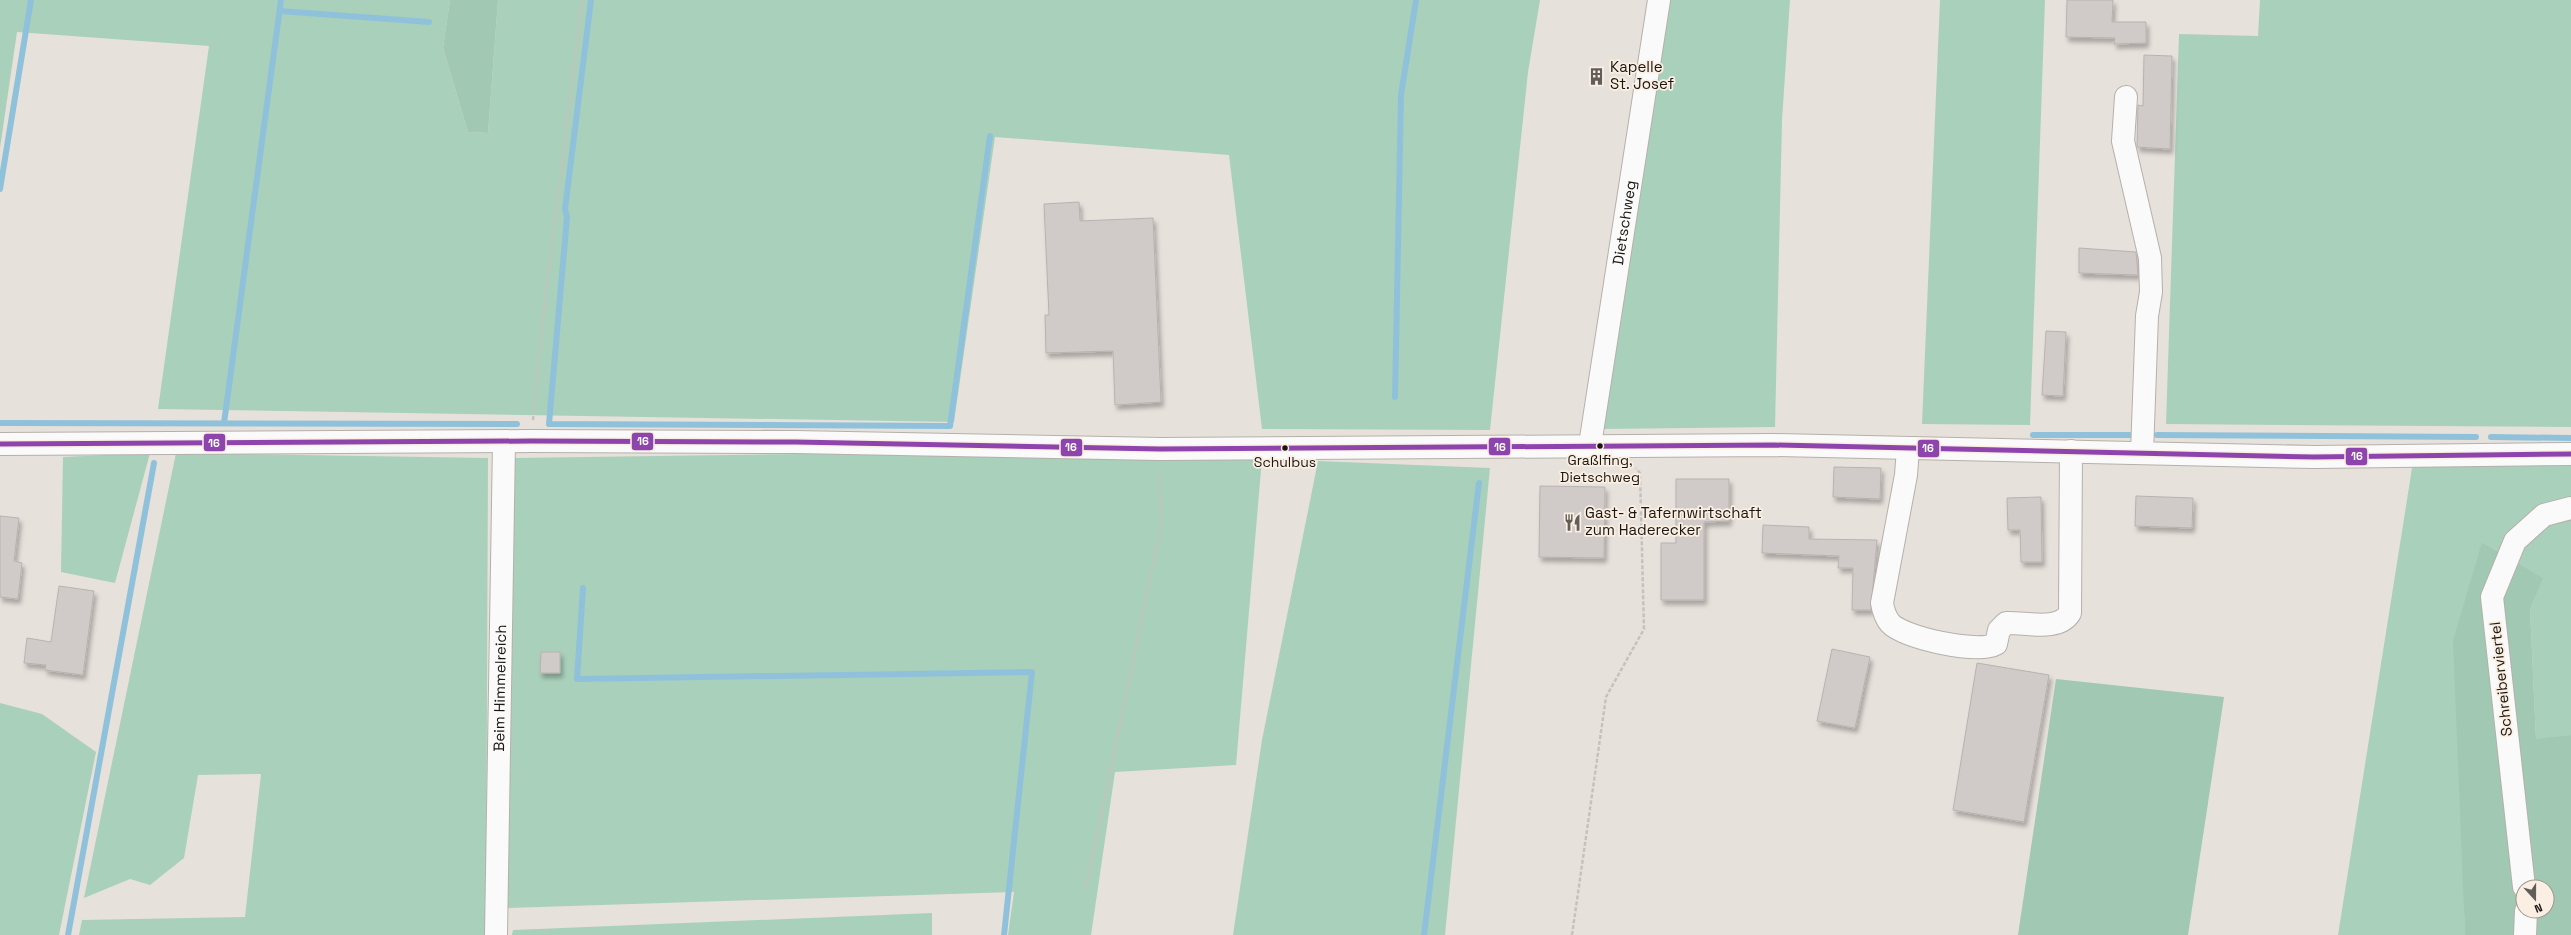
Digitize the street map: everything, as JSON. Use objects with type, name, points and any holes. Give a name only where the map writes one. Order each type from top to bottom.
[{"type":"street","name":"Dietschweg","points":[[1590,445],[1658,0]]},
{"type":"street","points":[[2126,98],[2123,140],[2150,258],[2151,292],[2147,316],[2142,453]]},
{"type":"street","points":[[0,444],[531,441],[803,442],[1160,449],[1616,445],[1908,448],[2314,457],[2571,454]]},
{"type":"street","name":"Beim Himmelreich","points":[[496,935],[504,442]]},
{"type":"street","points":[[1908,448],[1906,475],[1882,603],[1884,612],[1889,622],[1901,631],[1925,638],[1989,648],[1996,644],[1999,630],[2006,623],[2056,624],[2066,620],[2070,613],[2071,451]]},
{"type":"street","name":"Schreiberviertel","points":[[2523,879],[2492,597],[2515,541],[2544,515],[2571,508]]},
{"type":"street","points":[[2525,935],[2526,919]]},
{"type":"path","points":[[531,441],[542,326],[582,0]]},
{"type":"path","points":[[1572,935],[1606,697],[1644,629],[1640,473],[1616,445]]},
{"type":"path","points":[[1086,888],[1161,525],[1160,449]]},
{"type":"green space","points":[[0,0],[450,0],[443,48],[468,132],[488,133],[498,0],[1540,0],[1528,72],[1490,430],[1262,429],[1229,155],[995,137],[954,422],[158,409],[209,46],[17,32],[0,148]]},
{"type":"green space","points":[[450,0],[498,0],[488,133],[468,132],[443,48]]},
{"type":"green space","points":[[1667,0],[1790,0],[1782,120],[1775,427],[1602,429]]},
{"type":"green space","points":[[1940,0],[2045,0],[2030,425],[1922,424]]},
{"type":"green space","points":[[2260,0],[2571,0],[2571,427],[2166,424],[2179,34],[2258,36]]},
{"type":"green space","points":[[1160,449],[1262,458],[1236,765],[1115,772],[1091,935],[1008,935],[1014,892],[505,908],[515,458]]},
{"type":"green space","points":[[150,453],[115,583],[61,572],[63,457]]},
{"type":"green space","points":[[176,453],[488,458],[486,935],[79,935],[82,920],[245,917],[261,774],[198,775],[184,858],[150,885],[130,879],[84,898]]},
{"type":"green space","points":[[1318,461],[1490,468],[1445,935],[1233,935],[1262,740]]},
{"type":"green space","points":[[2413,462],[2571,464],[2571,735],[2536,740],[2530,609],[2542,578],[2482,542],[2462,802],[2465,935],[2338,935]]},
{"type":"green space","points":[[2482,542],[2543,578],[2530,609],[2536,739],[2571,735],[2571,935],[2465,935],[2453,641]]},
{"type":"green space","points":[[2056,679],[2224,697],[2188,935],[2018,935]]},
{"type":"green space","points":[[0,703],[42,714],[96,752],[59,935],[0,935]]},
{"type":"green space","points":[[932,913],[932,935],[512,935],[513,930]]},
{"type":"building","points":[[2067,0],[2113,0],[2112,22],[2146,22],[2146,43],[2114,44],[2115,38],[2066,37]]},
{"type":"building","points":[[2144,55],[2172,56],[2170,149],[2137,147],[2138,105],[2143,106]]},
{"type":"building","points":[[1079,202],[1080,221],[1153,218],[1161,402],[1115,405],[1113,351],[1046,353],[1045,315],[1049,315],[1044,204]]},
{"type":"building","points":[[2079,248],[2136,252],[2138,275],[2079,273]]},
{"type":"building","points":[[2046,331],[2066,332],[2063,396],[2042,395]]},
{"type":"building","points":[[1834,467],[1881,468],[1880,499],[1833,497]]},
{"type":"building","points":[[1676,479],[1729,479],[1729,521],[1704,522],[1704,600],[1661,600],[1661,543],[1676,543]]},
{"type":"building","name":"Gast- & Tafernwirtschaft zum Haderecker","points":[[1540,486],[1605,487],[1604,558],[1539,557]]},
{"type":"building","points":[[2136,496],[2193,498],[2192,528],[2135,526]]},
{"type":"building","points":[[2041,497],[2042,562],[2021,562],[2020,530],[2008,530],[2007,498]]},
{"type":"building","points":[[0,516],[19,518],[14,561],[22,563],[18,599],[0,597]]},
{"type":"building","points":[[1763,525],[1809,527],[1809,539],[1877,540],[1871,610],[1852,610],[1853,568],[1838,568],[1839,556],[1762,553]]},
{"type":"building","points":[[59,586],[94,591],[83,675],[45,670],[46,665],[24,663],[27,638],[51,642]]},
{"type":"building","points":[[1832,649],[1870,657],[1855,728],[1817,721]]},
{"type":"building","points":[[541,652],[560,652],[560,673],[540,673]]},
{"type":"building","points":[[1977,663],[2049,675],[2024,822],[1953,810]]},
{"type":"waterway","points":[[0,189],[31,0]]},
{"type":"waterway","points":[[224,423],[281,0]]},
{"type":"waterway","points":[[591,0],[565,209],[567,217],[549,424],[950,426],[990,136]]},
{"type":"waterway","points":[[1395,397],[1401,95],[1416,0]]},
{"type":"waterway","points":[[280,11],[429,22]]},
{"type":"waterway","points":[[0,423],[517,424]]},
{"type":"waterway","points":[[2033,435],[2130,435]]},
{"type":"waterway","points":[[2157,435],[2476,437]]},
{"type":"waterway","points":[[2491,437],[2571,438]]},
{"type":"waterway","points":[[68,935],[154,463]]},
{"type":"waterway","points":[[1424,935],[1479,483]]},
{"type":"waterway","points":[[583,588],[577,679],[1032,672],[1004,935]]},
{"type":"transit line","name":"16","points":[[0,444],[531,441],[795,442],[1160,449],[1774,445],[2314,457],[2571,454]]},
{"type":"place","name":"Kapelle St. Josef","points":[[1597,76]]},
{"type":"place","name":"Graßlfing, Dietschweg","points":[[1600,446]]},
{"type":"place","name":"Schulbus","points":[[1285,448]]},
{"type":"place","name":"Gast- & Tafernwirtschaft zum Haderecker","points":[[1572,522]]}]
